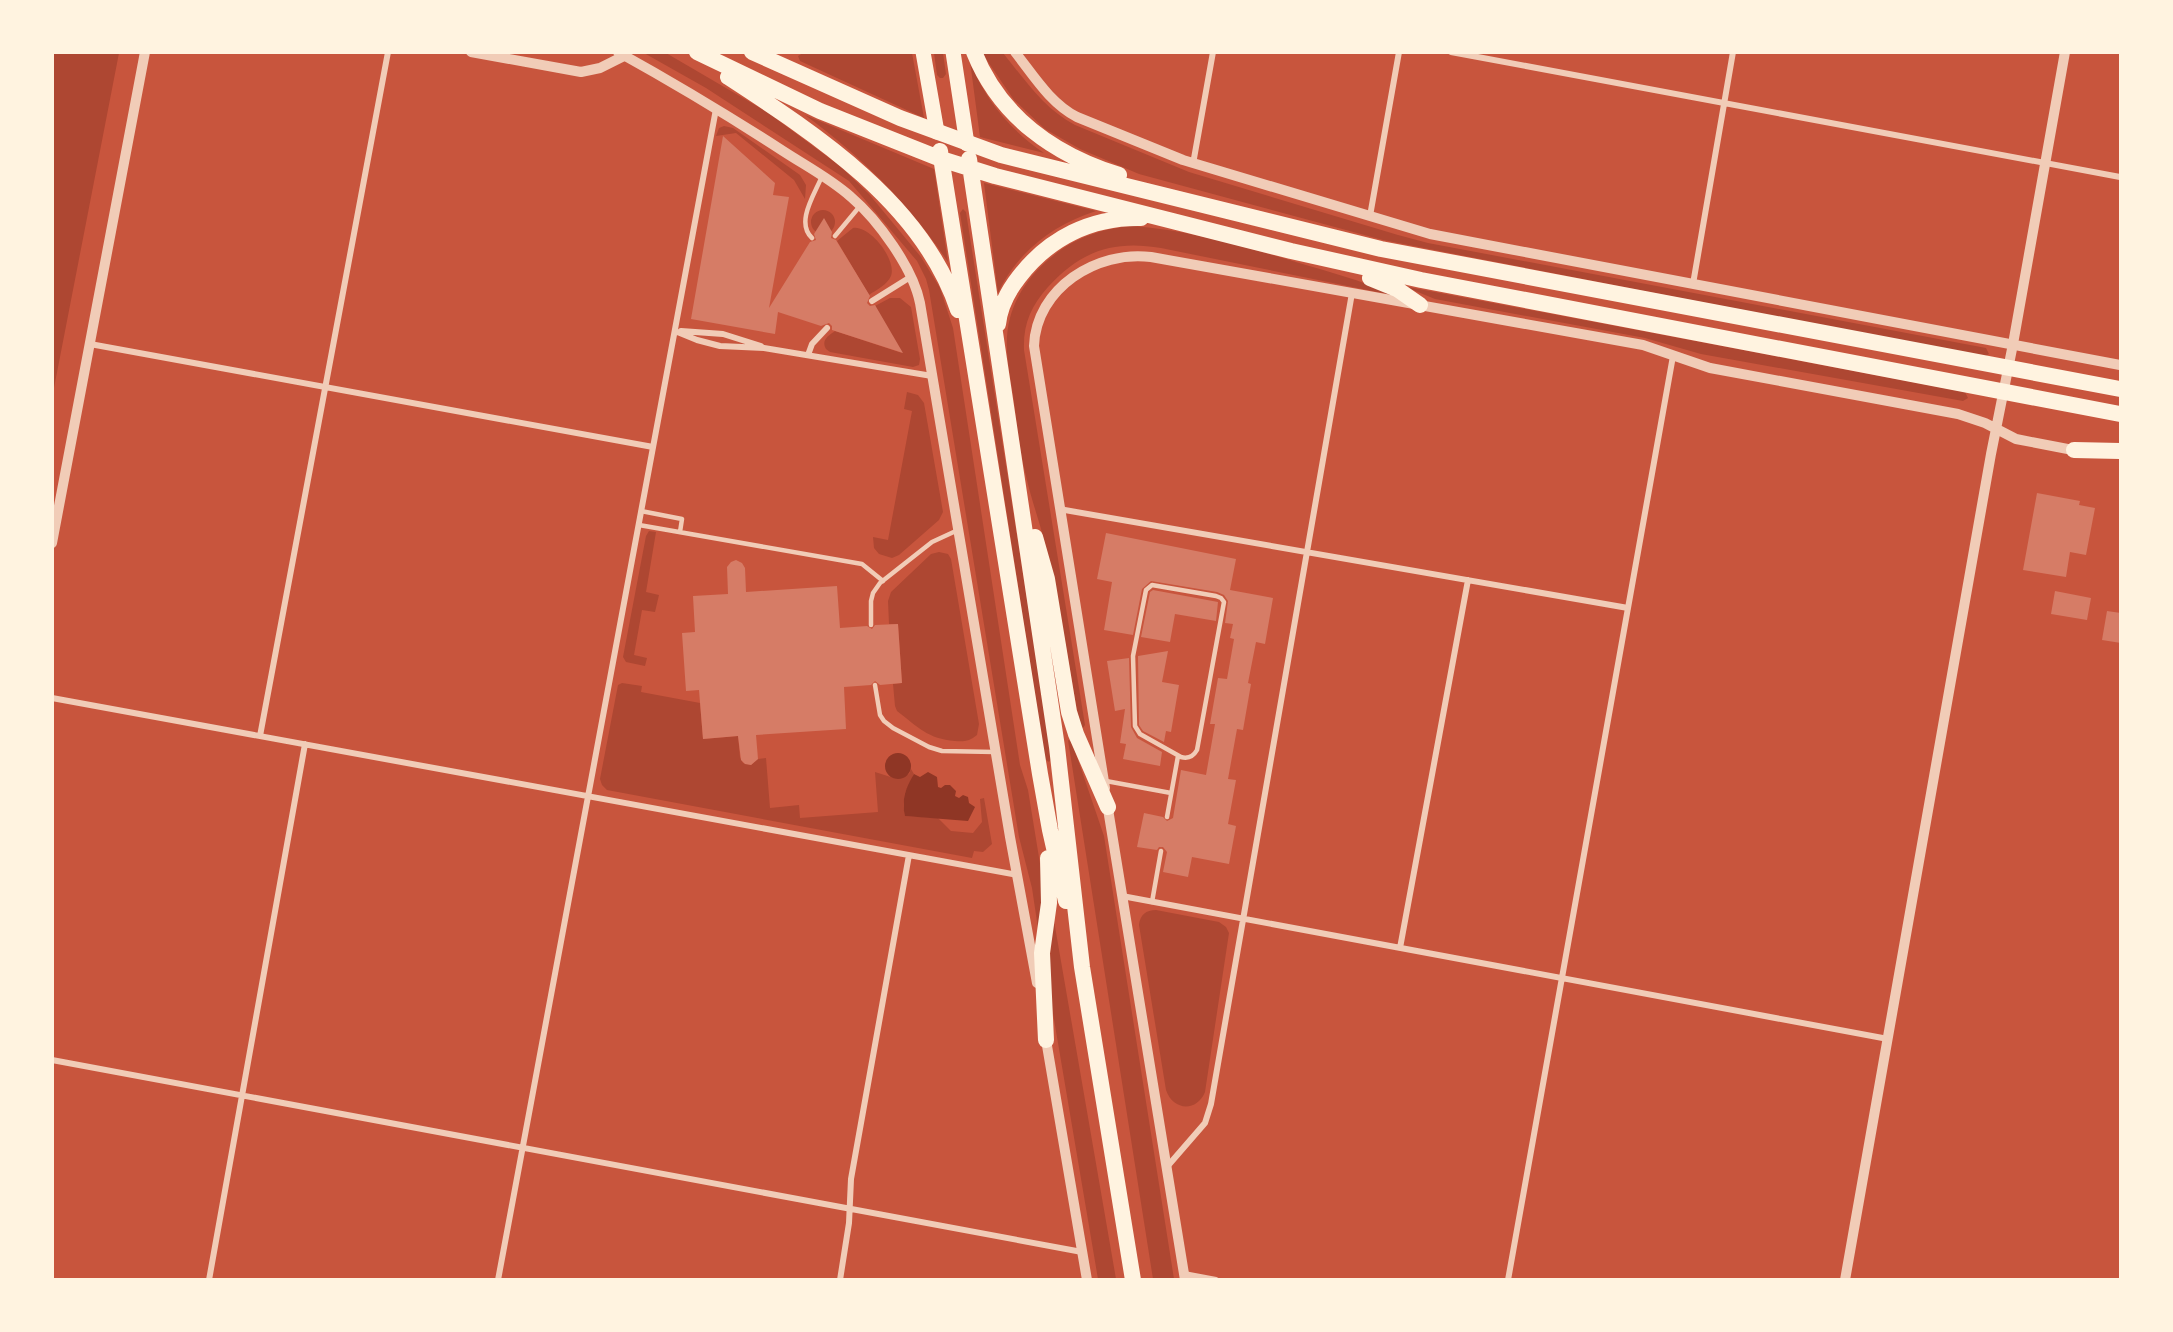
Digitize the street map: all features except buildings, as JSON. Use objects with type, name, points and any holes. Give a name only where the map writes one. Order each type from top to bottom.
[{"type":"highway","points":[[689,52],[817,137],[854,167],[890,203],[922,242],[946,280],[960,316],[975,369]]},
{"type":"highway","points":[[698,52],[820,111],[941,159],[1246,239],[1421,280],[2121,414]]},
{"type":"highway","points":[[752,52],[937,132],[1024,162],[1381,249],[2121,389]]},
{"type":"highway","points":[[974,52],[984,75],[1011,111],[1032,132],[1055,148],[1109,172],[1249,217]]},
{"type":"highway","points":[[937,132],[1045,803],[1082,967]]},
{"type":"highway","points":[[967,144],[1059,756],[1082,967],[1132,1280]]},
{"type":"highway","points":[[999,358],[998,331],[1003,304],[1024,270],[1054,242],[1079,228],[1115,219],[1139,218],[1191,225]]},
{"type":"highway","points":[[1246,239],[1383,282],[1420,306]]},
{"type":"highway","points":[[2074,450],[2121,451]]},
{"type":"highway","points":[[1017,477],[1045,571],[1069,712],[1076,734],[1108,807]]},
{"type":"highway","points":[[1045,803],[1050,888],[1042,953],[1046,1040]]},
{"type":"main road","points":[[923,52],[937,132]]},
{"type":"main road","points":[[953,52],[967,144]]},
{"type":"street","points":[[52,543],[145,52]]},
{"type":"street","points":[[261,736],[388,52]]},
{"type":"street","points":[[471,52],[581,72],[600,68],[621,54],[716,108],[845,191],[861,206],[899,254],[912,276],[920,303],[933,376],[995,752],[1087,1280]]},
{"type":"street","points":[[1015,52],[1048,96],[1068,112],[1155,151],[1441,237],[2121,365]]},
{"type":"street","points":[[1193,164],[1213,52]]},
{"type":"street","points":[[1370,216],[1399,52]]},
{"type":"street","points":[[1451,52],[2121,177]]},
{"type":"street","points":[[1693,284],[1733,52]]},
{"type":"street","points":[[1845,1280],[2065,52]]},
{"type":"street","points":[[498,1280],[716,108]]},
{"type":"street","points":[[1216,1280],[1184,1277],[1166,1168],[1035,357],[1034,335],[1040,314],[1054,295],[1089,268],[1119,257],[1151,257],[1642,345],[1710,368],[1958,414],[1971,417],[2024,441],[2121,459]]},
{"type":"street","points":[[872,301],[912,276]]},
{"type":"street","points":[[1166,1168],[1205,1123],[1210,1110],[1352,293]]},
{"type":"street","points":[[808,355],[812,344],[827,328]]},
{"type":"street","points":[[675,331],[723,334],[764,348]]},
{"type":"street","points":[[675,331],[720,346],[764,348],[933,376]]},
{"type":"street","points":[[90,344],[653,447]]},
{"type":"street","points":[[1508,1280],[1673,356]]},
{"type":"street","points":[[1059,509],[1628,608]]},
{"type":"street","points":[[1400,948],[1468,580]]},
{"type":"street","points":[[52,698],[1018,875]]},
{"type":"street","points":[[209,1280],[305,744]]},
{"type":"street","points":[[840,1280],[847,1239],[850,1179],[909,855]]},
{"type":"street","points":[[1122,896],[1887,1039]]},
{"type":"street","points":[[52,1060],[1082,1252]]},
{"type":"lane","points":[[812,238],[806,231],[804,222],[822,176]]},
{"type":"lane","points":[[835,236],[861,206]]},
{"type":"lane","points":[[641,512],[682,519],[680,532]]},
{"type":"lane","points":[[639,525],[862,564],[883,581]]},
{"type":"lane","points":[[871,626],[873,593],[883,581],[932,542],[958,530]]},
{"type":"lane","points":[[1152,585],[1216,596],[1224,602],[1197,750],[1187,758],[1178,756],[1140,734],[1136,726],[1134,651],[1146,590],[1152,585]]},
{"type":"lane","points":[[875,685],[880,715],[890,727],[942,751],[995,752]]},
{"type":"lane","points":[[1167,817],[1178,756]]},
{"type":"lane","points":[[1104,781],[1171,793]]},
{"type":"lane","points":[[1152,902],[1161,851]]},
{"type":"shaded area","points":[[52,53],[119,53],[53,393]]},
{"type":"shaded area","points":[[644,53],[666,53],[767,112],[840,166],[869,194],[921,257],[940,288],[953,328],[1020,765],[1028,790],[1043,882],[1039,935],[1032,888],[1019,837],[926,279],[917,261],[849,181],[706,88]]},
{"type":"shaded area","points":[[803,53],[912,53],[924,118],[800,61],[798,56]]},
{"type":"shaded area","points":[[934,53],[943,53],[946,74],[943,78],[937,75]]},
{"type":"shaded area","points":[[982,53],[1003,53],[1044,102],[1075,125],[1189,172],[1398,235],[1428,243],[1986,348],[1989,354],[1984,357],[1383,240],[1139,174],[1080,149],[1045,129],[1014,100]]},
{"type":"shaded area","points":[[970,61],[999,113],[1031,144],[1044,153],[980,137]]},
{"type":"shaded area","points":[[805,115],[934,169],[948,262],[917,220],[883,182],[865,164]]},
{"type":"shaded area","points":[[724,126],[733,128],[800,175],[806,185],[805,199],[794,180],[736,133],[716,136],[719,128]]},
{"type":"shaded area","points":[[984,183],[1096,211],[1065,224],[1038,241],[1016,264],[998,293]]},
{"type":"shaded area","points":[[963,209],[966,212],[1052,758],[1049,762],[1045,759],[960,213]]},
{"type":"shaded area","points":[[823,210],[831,214],[835,222],[831,230],[823,234],[815,230],[811,222],[815,214]]},
{"type":"shaded area","points":[[1133,226],[1174,231],[1236,245],[1345,277],[1392,295],[1161,248],[1128,246],[1113,247],[1086,257],[1060,275],[1037,301],[1029,316],[1024,350],[1085,725],[1083,728],[1080,726],[1052,573],[1022,456],[1008,367],[1007,337],[1016,300],[1032,276],[1046,262],[1062,249],[1081,239],[1101,231]]},
{"type":"shaded area","points":[[853,228],[867,232],[881,245],[892,269],[889,279],[869,295],[837,241]]},
{"type":"shaded area","points":[[1403,286],[1965,392],[1968,398],[1963,401],[1701,354],[1645,338],[1435,299]]},
{"type":"shaded area","points":[[890,298],[900,298],[911,307],[920,359],[919,365],[913,367],[830,352],[826,349],[825,341],[835,331],[902,353],[875,306]]},
{"type":"shaded area","points":[[907,392],[918,395],[924,403],[943,512],[939,520],[899,555],[892,558],[879,554],[874,548],[873,537],[888,540],[912,411],[904,409]]},
{"type":"shaded area","points":[[649,531],[656,532],[646,592],[659,595],[655,612],[642,610],[634,655],[647,658],[645,666],[626,662],[623,657],[646,536]]},
{"type":"shaded area","points":[[939,552],[948,554],[951,559],[979,724],[977,735],[964,741],[946,740],[930,735],[897,711],[895,706],[893,684],[902,683],[898,624],[889,624],[888,601],[891,592],[931,554]]},
{"type":"shaded area","points":[[622,683],[642,686],[641,692],[700,703],[703,739],[738,736],[740,757],[743,763],[751,765],[758,759],[766,758],[770,808],[799,805],[800,818],[878,812],[875,772],[897,779],[909,774],[911,769],[914,774],[905,793],[903,805],[905,816],[938,818],[951,831],[973,833],[982,822],[980,799],[984,798],[992,844],[983,852],[974,851],[972,858],[607,790],[600,779],[618,685]]},
{"type":"shaded area","points":[[1068,740],[1072,742],[1104,836],[1174,1279],[1153,1279]]},
{"type":"shaded area","points":[[898,753],[908,756],[911,766],[908,776],[898,779],[888,776],[885,766],[888,756]]},
{"type":"shaded area","points":[[928,772],[937,777],[938,787],[950,785],[956,791],[955,796],[968,797],[969,803],[975,807],[968,821],[905,816],[904,799],[911,779],[914,774],[920,777]]},
{"type":"shaded area","points":[[1156,910],[1219,922],[1226,927],[1229,933],[1205,1092],[1197,1103],[1191,1106],[1174,1102],[1166,1090],[1139,925],[1144,914]]},
{"type":"shaded area","points":[[1053,915],[1116,1279],[1098,1279],[1048,984]]}]
